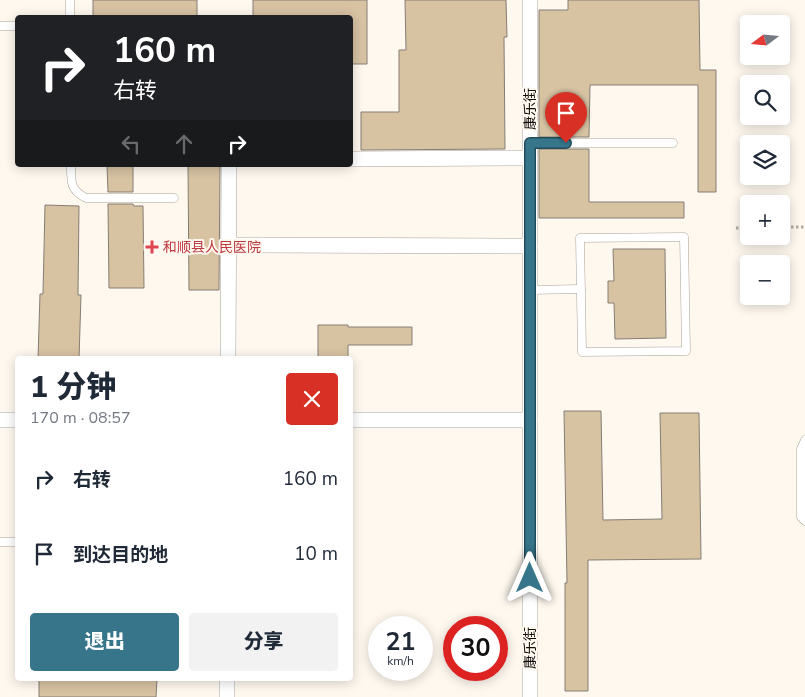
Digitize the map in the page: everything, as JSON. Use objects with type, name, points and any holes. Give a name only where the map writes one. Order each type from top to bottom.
[{"type":"street","name":"康乐街","points":[[530,0],[530,697]]},
{"type":"street","points":[[353,159],[530,158]]},
{"type":"street","points":[[228,356],[229,167]]},
{"type":"street","points":[[228,245],[530,246]]},
{"type":"street","points":[[0,420],[15,420]]},
{"type":"street","points":[[353,420],[530,420]]},
{"type":"street","points":[[227,681],[227,697]]},
{"type":"lane","points":[[70,0],[70,15]]},
{"type":"lane","points":[[0,26],[15,26]]},
{"type":"lane","points":[[530,143],[673,143]]},
{"type":"lane","points":[[71,167],[71,184],[77,193],[86,198],[174,198]]},
{"type":"lane","points":[[684,237],[686,351],[582,352],[581,289],[580,238],[684,237]]},
{"type":"lane","points":[[530,290],[581,289]]},
{"type":"lane","points":[[805,440],[801,449],[801,517],[805,521]]},
{"type":"lane","points":[[0,542],[15,542]]},
{"type":"path","points":[[790,227],[805,227]]},
{"type":"building","points":[[93,0],[197,0],[197,15],[93,15]]},
{"type":"building","points":[[253,0],[367,0],[367,64],[353,64],[353,15],[253,15]]},
{"type":"building","points":[[405,0],[506,0],[507,37],[504,37],[505,149],[361,150],[361,112],[399,112],[399,50],[406,50]]},
{"type":"building","points":[[568,0],[699,0],[700,70],[716,70],[716,192],[698,192],[698,85],[590,85],[589,137],[539,137],[539,10],[568,10]]},
{"type":"building","points":[[539,149],[589,149],[589,202],[684,202],[684,218],[539,218]]},
{"type":"building","points":[[107,167],[133,167],[133,192],[108,192]]},
{"type":"building","points":[[188,167],[220,167],[219,290],[189,290]]},
{"type":"building","points":[[108,204],[143,206],[144,288],[109,288]]},
{"type":"building","points":[[45,205],[79,206],[78,295],[81,295],[79,356],[38,356],[40,294],[43,294]]},
{"type":"building","points":[[613,249],[665,249],[666,338],[615,339],[614,303],[608,303],[608,281],[614,281]]},
{"type":"building","points":[[318,325],[412,327],[412,345],[348,345],[348,356],[318,356]]},
{"type":"building","points":[[564,411],[601,411],[603,520],[662,519],[660,413],[699,413],[701,559],[588,560],[588,691],[565,691],[565,583],[567,583]]},
{"type":"building","points":[[39,681],[157,681],[156,697],[39,697]]},
{"type":"place","name":"和顺县人民医院","points":[[152,247]]},
{"type":"route","points":[[530,578],[530,143],[566,143]]}]
